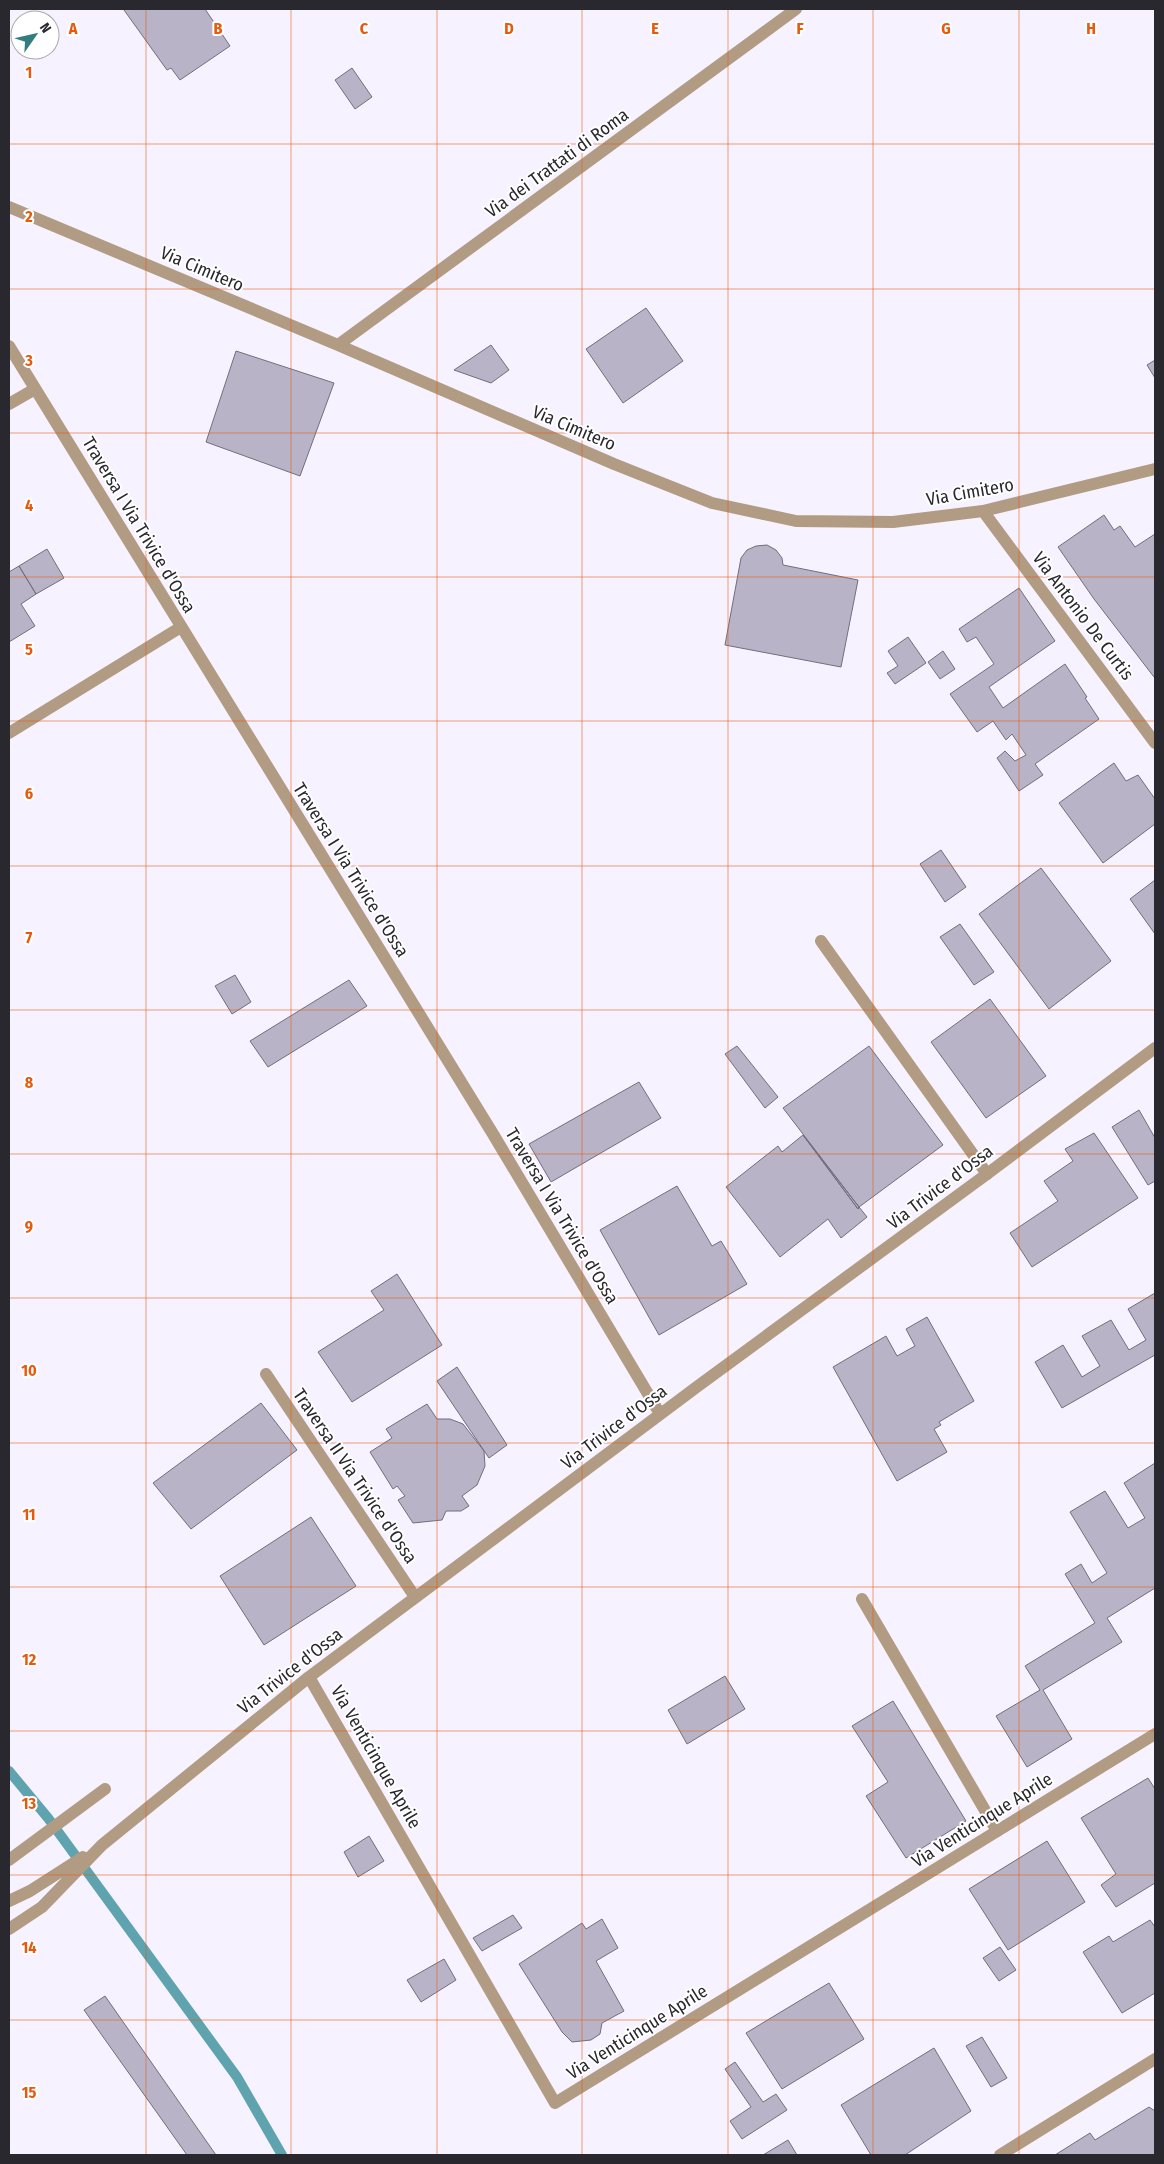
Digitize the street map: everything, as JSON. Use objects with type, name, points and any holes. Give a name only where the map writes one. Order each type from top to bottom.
[{"type":"street","name":"Via dei Trattati di Roma","points":[[338,345],[796,9]]},
{"type":"street","name":"Via Cimitero","points":[[9,207],[338,345],[614,464],[712,503],[796,521],[893,522],[983,511],[1155,469]]},
{"type":"street","name":"Traversa I Via Trivice d'Ossa","points":[[9,346],[493,1134],[660,1414]]},
{"type":"street","points":[[9,404],[36,389]]},
{"type":"street","name":"Via Antonio De Curtis","points":[[983,511],[1155,743]]},
{"type":"street","points":[[9,733],[181,627]]},
{"type":"street","points":[[821,941],[987,1174]]},
{"type":"street","name":"Via Trivice d'Ossa","points":[[102,1845],[309,1677],[660,1414],[1155,1048]]},
{"type":"street","name":"Traversa II Via Trivice d'Ossa","points":[[266,1374],[415,1597]]},
{"type":"street","points":[[862,1599],[997,1831]]},
{"type":"street","name":"Via Venticinque Aprile","points":[[309,1677],[555,2103],[1155,1734]]},
{"type":"street","points":[[9,1860],[105,1790]]},
{"type":"street","points":[[9,1902],[30,1891],[102,1845]]},
{"type":"street","points":[[9,1929],[42,1907],[102,1845]]},
{"type":"street","points":[[1000,2155],[1155,2059]]},
{"type":"building","points":[[205,9],[230,46],[180,80],[171,68],[167,70],[124,10]]},
{"type":"building","points":[[352,68],[372,97],[355,109],[335,80]]},
{"type":"building","points":[[646,308],[683,361],[623,403],[586,349]]},
{"type":"building","points":[[491,345],[509,370],[491,383],[454,370]]},
{"type":"building","points":[[236,351],[334,383],[300,476],[206,442]]},
{"type":"building","points":[[1155,360],[1155,378],[1147,365]]},
{"type":"building","points":[[1104,515],[1114,530],[1120,526],[1135,547],[1155,534],[1154,677],[1094,599],[1058,547]]},
{"type":"building","points":[[767,545],[776,550],[782,558],[783,565],[858,580],[841,667],[725,645],[741,558],[747,550],[756,546]]},
{"type":"building","points":[[47,549],[64,578],[36,594],[19,566]]},
{"type":"building","points":[[19,566],[36,594],[21,604],[35,626],[9,642],[9,572]]},
{"type":"building","points":[[1019,588],[1055,641],[989,687],[1003,708],[1065,664],[1099,719],[1035,764],[1043,775],[1019,791],[997,758],[1005,751],[1015,761],[1026,755],[1012,734],[1006,740],[993,721],[977,732],[950,694],[994,664],[976,637],[967,642],[959,629]]},
{"type":"building","points":[[908,637],[926,663],[895,684],[887,673],[898,666],[888,651]]},
{"type":"building","points":[[943,651],[955,669],[940,679],[928,662]]},
{"type":"building","points":[[1114,763],[1126,781],[1138,775],[1155,799],[1155,824],[1103,863],[1059,803]]},
{"type":"building","points":[[941,850],[966,887],[945,902],[920,864]]},
{"type":"building","points":[[1041,868],[1111,961],[1049,1009],[979,914]]},
{"type":"building","points":[[1155,880],[1155,934],[1130,899]]},
{"type":"building","points":[[960,924],[994,972],[974,985],[940,937]]},
{"type":"building","points":[[235,975],[251,1002],[232,1014],[215,986]]},
{"type":"building","points":[[349,980],[367,1006],[268,1067],[250,1041]]},
{"type":"building","points":[[990,999],[1046,1076],[986,1118],[931,1042]]},
{"type":"building","points":[[737,1046],[778,1097],[765,1108],[725,1054]]},
{"type":"building","points":[[869,1046],[943,1145],[859,1207],[783,1108]]},
{"type":"building","points":[[639,1082],[661,1118],[551,1182],[529,1144]]},
{"type":"building","points":[[1139,1110],[1155,1138],[1155,1181],[1148,1185],[1112,1127]]},
{"type":"building","points":[[1094,1133],[1138,1198],[1032,1267],[1010,1233],[1058,1201],[1044,1181],[1073,1161],[1065,1149]]},
{"type":"building","points":[[803,1135],[858,1209],[859,1207],[867,1217],[841,1238],[828,1219],[780,1257],[726,1187],[778,1146],[782,1152]]},
{"type":"building","points":[[803,1135],[859,1207],[858,1209]]},
{"type":"building","points":[[677,1186],[712,1246],[721,1241],[747,1284],[659,1335],[600,1230]]},
{"type":"building","points":[[397,1274],[442,1345],[352,1402],[318,1352],[384,1310],[371,1291]]},
{"type":"building","points":[[1155,1293],[1155,1355],[1062,1408],[1035,1362],[1063,1345],[1082,1377],[1100,1366],[1082,1336],[1111,1320],[1129,1350],[1146,1340],[1128,1309]]},
{"type":"building","points":[[927,1317],[974,1401],[939,1422],[941,1425],[934,1429],[947,1452],[897,1481],[833,1367],[886,1336],[897,1356],[915,1346],[906,1329]]},
{"type":"building","points":[[457,1367],[507,1445],[489,1458],[437,1381]]},
{"type":"building","points":[[261,1403],[297,1450],[191,1529],[153,1483]]},
{"type":"building","points":[[427,1404],[437,1419],[450,1419],[463,1424],[484,1451],[485,1466],[477,1485],[462,1496],[469,1506],[461,1511],[446,1511],[442,1520],[413,1523],[398,1500],[405,1496],[397,1486],[393,1489],[370,1452],[392,1438],[386,1429]]},
{"type":"building","points":[[1155,1463],[1155,1588],[1107,1618],[1122,1642],[1043,1690],[1072,1739],[1027,1767],[996,1716],[1040,1690],[1025,1666],[1095,1623],[1065,1574],[1081,1564],[1092,1583],[1107,1573],[1070,1512],[1105,1491],[1128,1528],[1145,1518],[1124,1483]]},
{"type":"building","points":[[311,1517],[356,1586],[264,1645],[220,1576]]},
{"type":"building","points":[[725,1676],[745,1709],[687,1744],[668,1710]]},
{"type":"building","points":[[893,1701],[966,1821],[906,1858],[866,1796],[888,1782],[852,1726]]},
{"type":"building","points":[[1148,1778],[1155,1789],[1155,1883],[1116,1907],[1101,1885],[1116,1874],[1081,1818]]},
{"type":"building","points":[[369,1836],[384,1861],[358,1877],[344,1852]]},
{"type":"building","points":[[1047,1841],[1085,1902],[1008,1950],[969,1889]]},
{"type":"building","points":[[513,1915],[522,1928],[482,1951],[473,1938]]},
{"type":"building","points":[[602,1919],[618,1948],[596,1961],[624,2011],[602,2023],[600,2034],[591,2040],[572,2042],[562,2032],[519,1964],[582,1923],[586,1929]]},
{"type":"building","points":[[1150,1920],[1155,1927],[1155,1993],[1122,2013],[1083,1952],[1109,1936],[1113,1942]]},
{"type":"building","points":[[1000,1947],[1016,1970],[999,1981],[983,1958]]},
{"type":"building","points":[[444,1959],[456,1980],[421,2002],[407,1980]]},
{"type":"building","points":[[829,1983],[864,2039],[782,2089],[746,2033]]},
{"type":"building","points":[[105,1996],[216,2155],[187,2155],[84,2010]]},
{"type":"building","points":[[982,2037],[1007,2078],[991,2087],[966,2046]]},
{"type":"building","points":[[934,2048],[971,2111],[905,2155],[871,2155],[841,2105]]},
{"type":"building","points":[[735,2062],[763,2102],[776,2094],[787,2110],[742,2139],[730,2121],[751,2107],[725,2069]]},
{"type":"building","points":[[1149,2107],[1155,2111],[1155,2155],[1055,2155],[1090,2133],[1095,2140]]},
{"type":"building","points":[[788,2140],[797,2155],[763,2155]]},
{"type":"waterway","points":[[9,1771],[48,1818],[237,2077],[282,2155]]}]
